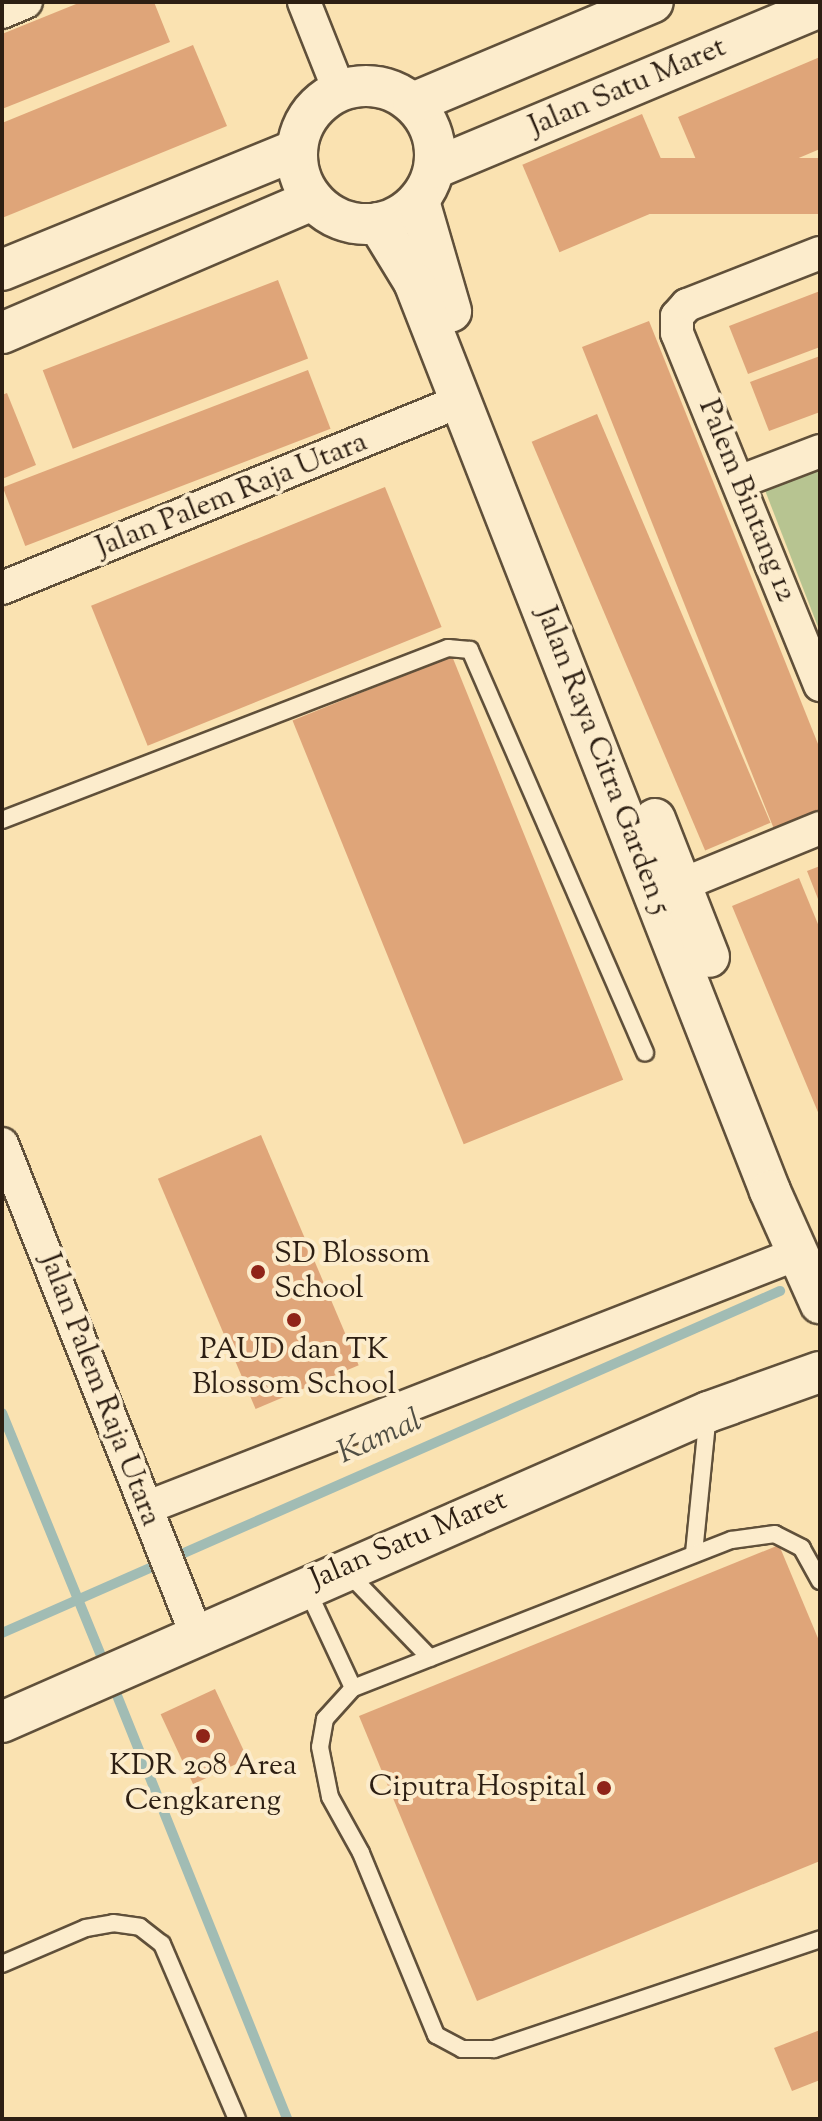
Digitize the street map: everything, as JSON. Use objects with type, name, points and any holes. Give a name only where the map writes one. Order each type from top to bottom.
[{"type":"street","points":[[2,12],[26,2]]},
{"type":"street","points":[[304,2],[339,90]]},
{"type":"street","points":[[413,103],[653,2]]},
{"type":"street","name":"Jalan Satu Maret","points":[[427,185],[820,7]]},
{"type":"street","points":[[365,84],[391,89],[413,103],[433,133],[427,185],[378,223],[348,222],[313,200],[297,168],[296,150],[302,125],[339,90],[365,84]]},
{"type":"street","points":[[2,270],[296,150]]},
{"type":"street","name":"Jalan Raya Citra Garden 5","points":[[427,185],[436,274],[681,885],[814,1249],[820,1303]]},
{"type":"street","points":[[2,333],[313,200]]},
{"type":"street","name":"Jalan Raya Citra Garden 5","points":[[378,223],[414,282],[814,1249]]},
{"type":"street","name":"Palem Bintang 12","points":[[820,253],[687,305],[677,316],[677,333],[820,685]]},
{"type":"street","name":"Jalan Palem Raja Utara","points":[[2,588],[461,401]]},
{"type":"street","points":[[739,482],[820,451]]},
{"type":"street","points":[[681,885],[820,828]]},
{"type":"street","name":"Jalan Palem Raja Utara","points":[[2,1144],[192,1624]]},
{"type":"street","points":[[148,1507],[814,1249]]},
{"type":"street","name":"Jalan Satu Maret","points":[[2,1722],[134,1667],[192,1624],[305,1586],[708,1412],[820,1372]]},
{"type":"street","points":[[768,1389],[820,1406]]},
{"type":"lane","points":[[2,820],[448,648],[470,650],[645,1053]]},
{"type":"lane","points":[[694,1553],[708,1412]]},
{"type":"lane","points":[[820,1581],[802,1548],[775,1534],[694,1553],[353,1688],[325,1719],[320,1747],[330,1797],[361,1853],[436,2035],[462,2049],[494,2049],[820,1939]]},
{"type":"lane","points":[[344,1570],[430,1658]]},
{"type":"lane","points":[[305,1586],[353,1688]]},
{"type":"lane","points":[[2,1964],[86,1928],[113,1923],[140,1927],[162,1944],[237,2119]]},
{"type":"green space","points":[[820,459],[820,632],[761,480]]},
{"type":"building","points":[[81,2],[154,2],[170,42],[2,109],[2,34]]},
{"type":"building","points":[[193,45],[227,126],[2,218],[2,123]]},
{"type":"building","points":[[820,57],[820,149],[711,195],[678,117]]},
{"type":"building","points":[[642,114],[679,201],[559,252],[522,165]]},
{"type":"building","points":[[546,158],[820,158],[820,214],[546,214]]},
{"type":"building","points":[[278,280],[308,358],[73,449],[43,370]]},
{"type":"building","points":[[820,291],[820,347],[748,374],[729,326]]},
{"type":"building","points":[[649,321],[820,749],[820,810],[774,829],[582,347]]},
{"type":"building","points":[[820,356],[820,412],[769,431],[750,382]]},
{"type":"building","points":[[308,370],[331,429],[25,546],[3,487]]},
{"type":"building","points":[[7,393],[36,465],[2,479],[2,395]]},
{"type":"building","points":[[597,414],[770,823],[705,850],[532,442]]},
{"type":"building","points":[[385,487],[442,627],[148,746],[91,606]]},
{"type":"building","points":[[452,656],[623,1080],[464,1144],[293,720]]},
{"type":"building","points":[[820,866],[820,904],[807,871]]},
{"type":"building","points":[[799,878],[820,929],[820,1117],[732,906]]},
{"type":"building","name":"SD Blossom School","points":[[261,1135],[359,1365],[256,1409],[158,1179]]},
{"type":"building","name":"Ciputra Hospital","points":[[779,1545],[820,1643],[820,1861],[477,2001],[359,1716]]},
{"type":"building","name":"KDR 208 Area Cengkareng","points":[[215,1689],[248,1759],[193,1784],[161,1714]]},
{"type":"building","points":[[820,2030],[820,2080],[792,2091],[774,2048]]},
{"type":"waterway","name":"Kamal","points":[[2,1633],[780,1291]]},
{"type":"waterway","points":[[2,1413],[106,1668]]},
{"type":"waterway","points":[[112,1683],[287,2119]]},
{"type":"place","name":"SD Blossom School","points":[[258,1272]]},
{"type":"place","name":"PAUD dan TK Blossom School","points":[[294,1320]]},
{"type":"place","name":"KDR 208 Area Cengkareng","points":[[203,1736]]},
{"type":"place","name":"Ciputra Hospital","points":[[604,1788]]}]
